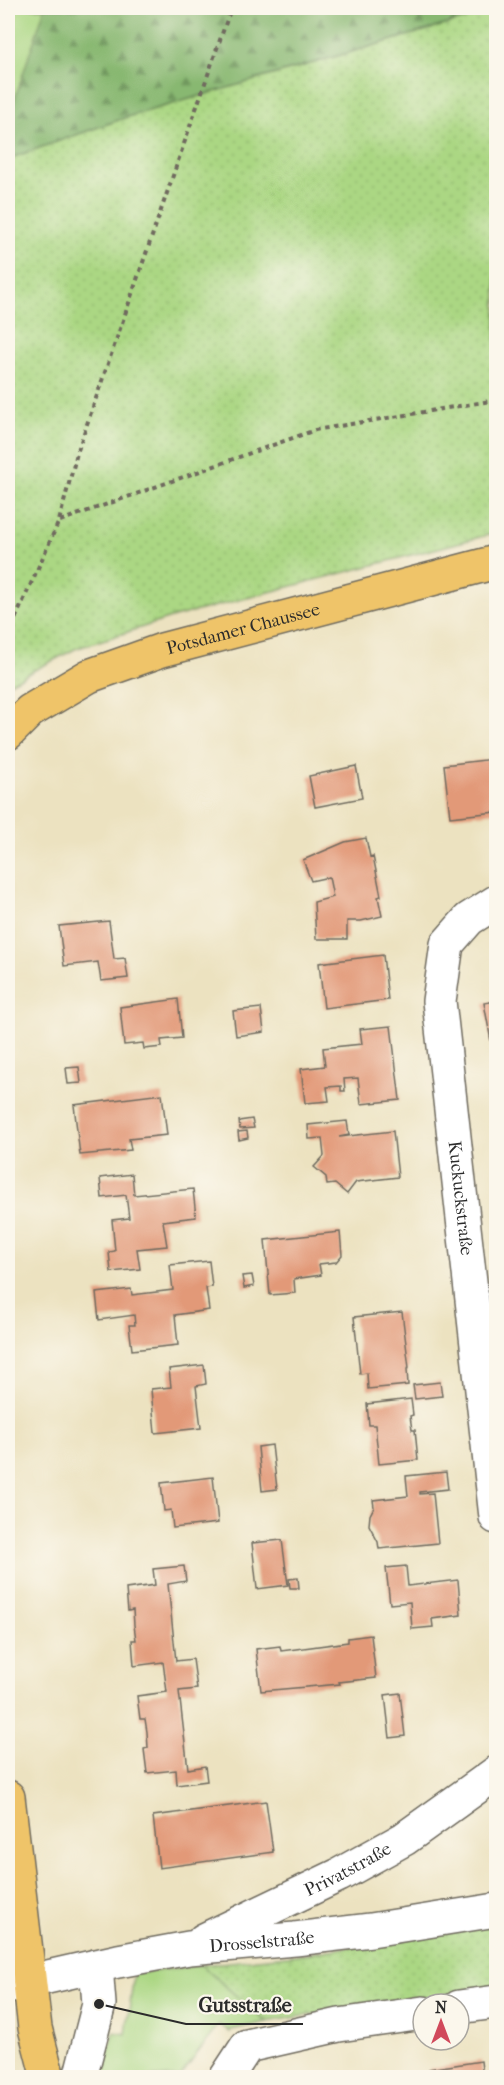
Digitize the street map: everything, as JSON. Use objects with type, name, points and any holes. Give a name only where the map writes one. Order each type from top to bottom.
[{"type":"main road","name":"Potsdamer Chaussee","points":[[8,733],[30,711],[89,676],[162,650],[496,562]]},
{"type":"main road","points":[[8,1797],[19,1983],[35,2028],[48,2078]]},
{"type":"street","name":"Kuckuckstraße","points":[[496,902],[469,919],[447,944],[440,1001],[496,1517]]},
{"type":"street","name":"Privatstraße","points":[[189,1948],[339,1875],[404,1839],[496,1773]]},
{"type":"street","name":"Drosselstraße","points":[[19,1983],[189,1948],[371,1930],[496,1910]]},
{"type":"street","points":[[80,2078],[99,2004],[96,1966]]},
{"type":"street","points":[[471,2005],[496,2002]]},
{"type":"street","points":[[226,2078],[247,2046],[339,2025],[411,2015]]},
{"type":"path","points":[[8,635],[59,521],[77,453],[231,8]]},
{"type":"path","points":[[59,521],[315,430],[496,400]]},
{"type":"green space","points":[[8,8],[496,8],[496,10],[127,117],[8,159]]},
{"type":"green space","points":[[8,8],[45,8],[8,119]]},
{"type":"green space","points":[[496,10],[496,533],[174,617],[75,649],[8,684],[8,159],[127,117]]},
{"type":"green space","points":[[496,1924],[496,1986],[458,1992],[411,1992],[411,1999],[266,2022],[201,1965],[305,1954]]},
{"type":"green space","points":[[201,1965],[266,2022],[230,2032],[219,2024],[180,2077],[103,2078],[113,2032],[126,2034],[134,1974]]},
{"type":"building","points":[[493,759],[496,812],[450,817],[444,765]]},
{"type":"building","points":[[356,766],[362,798],[315,807],[309,776]]},
{"type":"building","points":[[366,838],[370,857],[373,856],[381,896],[378,897],[382,916],[361,921],[347,921],[347,939],[316,939],[314,902],[333,897],[329,877],[311,881],[303,860],[345,842]]},
{"type":"building","points":[[109,921],[114,959],[125,958],[128,978],[101,981],[98,962],[64,966],[59,926]]},
{"type":"building","points":[[383,955],[388,1000],[324,1008],[319,963]]},
{"type":"building","points":[[178,999],[182,1038],[161,1040],[162,1047],[144,1049],[143,1043],[124,1045],[120,1007]]},
{"type":"building","points":[[496,1001],[496,1052],[493,1052],[484,1003]]},
{"type":"building","points":[[261,1008],[264,1032],[236,1036],[233,1011]]},
{"type":"building","points":[[391,1026],[400,1100],[361,1104],[358,1078],[344,1079],[345,1091],[341,1091],[341,1086],[327,1087],[329,1101],[305,1103],[301,1069],[325,1066],[323,1048],[362,1044],[360,1029]]},
{"type":"building","points":[[79,1067],[81,1083],[68,1084],[66,1068]]},
{"type":"building","points":[[162,1094],[167,1135],[129,1139],[131,1150],[80,1155],[74,1105]]},
{"type":"building","points":[[252,1119],[254,1128],[240,1129],[239,1121]]},
{"type":"building","points":[[347,1121],[349,1135],[339,1137],[393,1131],[398,1177],[356,1182],[347,1194],[335,1184],[327,1185],[326,1177],[314,1167],[324,1156],[322,1138],[309,1139],[308,1125]]},
{"type":"building","points":[[247,1131],[248,1138],[239,1140],[238,1132]]},
{"type":"building","points":[[132,1174],[134,1195],[193,1189],[196,1217],[163,1221],[167,1246],[137,1249],[140,1269],[111,1272],[109,1252],[115,1251],[112,1220],[129,1218],[126,1195],[102,1198],[100,1178]]},
{"type":"building","points":[[340,1232],[342,1255],[336,1262],[319,1264],[321,1275],[294,1279],[295,1293],[270,1295],[265,1240]]},
{"type":"building","points":[[209,1261],[212,1287],[206,1288],[209,1310],[175,1315],[178,1345],[132,1350],[129,1325],[135,1325],[134,1315],[99,1320],[96,1293],[131,1289],[132,1295],[173,1290],[170,1265]]},
{"type":"building","points":[[252,1275],[254,1286],[244,1288],[242,1276]]},
{"type":"building","points":[[402,1312],[409,1368],[407,1369],[408,1385],[368,1389],[367,1373],[360,1374],[354,1317]]},
{"type":"building","points":[[204,1365],[206,1384],[196,1386],[201,1428],[155,1433],[151,1389],[171,1387],[169,1369]]},
{"type":"building","points":[[440,1382],[442,1396],[415,1399],[413,1385]]},
{"type":"building","points":[[411,1399],[413,1415],[410,1416],[412,1430],[415,1430],[418,1460],[379,1464],[375,1425],[369,1425],[367,1404]]},
{"type":"building","points":[[272,1445],[277,1489],[262,1491],[258,1447]]},
{"type":"building","points":[[446,1472],[448,1489],[420,1492],[420,1494],[433,1493],[438,1543],[379,1549],[369,1525],[374,1507],[373,1500],[408,1496],[406,1476]]},
{"type":"building","points":[[213,1477],[218,1523],[173,1528],[171,1510],[164,1511],[161,1483]]},
{"type":"building","points":[[282,1540],[288,1585],[257,1589],[252,1543]]},
{"type":"building","points":[[184,1566],[186,1581],[168,1584],[176,1661],[193,1659],[197,1689],[179,1691],[188,1769],[205,1766],[207,1781],[177,1785],[176,1770],[147,1773],[144,1749],[148,1748],[147,1732],[145,1719],[140,1719],[137,1696],[167,1692],[163,1662],[134,1666],[132,1640],[136,1640],[133,1610],[128,1611],[126,1589],[155,1585],[153,1569]]},
{"type":"building","points":[[406,1566],[408,1586],[458,1580],[461,1615],[432,1619],[433,1627],[412,1629],[410,1602],[390,1604],[386,1568]]},
{"type":"building","points":[[298,1578],[299,1588],[290,1588],[289,1579]]},
{"type":"building","points":[[371,1635],[376,1678],[339,1682],[340,1684],[261,1691],[256,1649],[280,1646],[281,1651],[348,1642],[348,1638]]},
{"type":"building","points":[[400,1693],[405,1736],[390,1738],[385,1695]]},
{"type":"building","points":[[266,1801],[273,1852],[159,1868],[153,1816]]},
{"type":"building","points":[[481,2061],[483,2078],[430,2078],[429,2069]]},
{"type":"place","name":"Gutsstraße","points":[[99,2004]]}]
